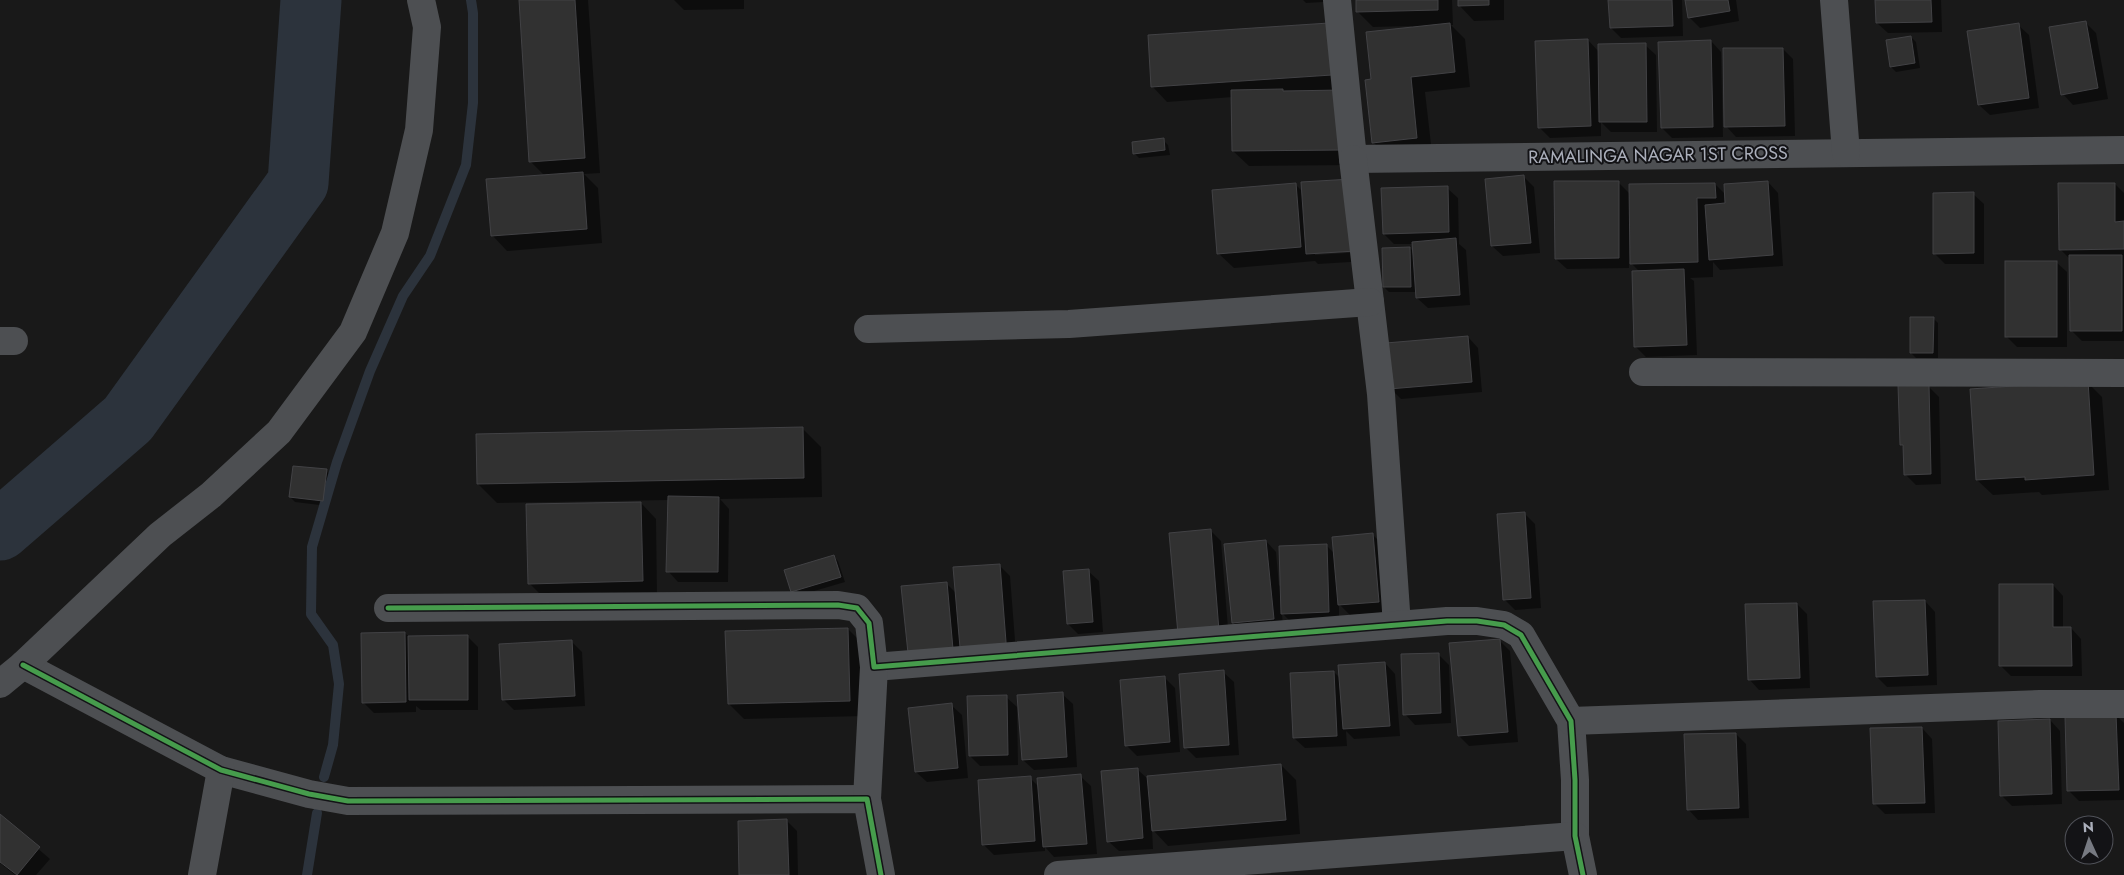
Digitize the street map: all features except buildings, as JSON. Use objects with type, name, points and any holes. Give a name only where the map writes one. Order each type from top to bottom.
[{"type":"street","points":[[0,684],[160,535],[211,495],[278,432],[353,332],[395,233],[418,130],[427,27],[421,0]]},
{"type":"street","points":[[1337,0],[1353,159],[1381,394],[1397,625]]},
{"type":"street","points":[[1834,0],[1846,153]]},
{"type":"street","name":"RAMALINGA NAGAR 1ST CROSS","points":[[1353,159],[2124,150]]},
{"type":"street","points":[[868,329],[1069,324],[1370,302]]},
{"type":"street","points":[[1643,372],[2124,373]]},
{"type":"street","points":[[388,608],[838,605],[858,608],[869,623],[874,667],[867,799],[882,875]]},
{"type":"street","points":[[874,667],[1397,625],[1477,620],[1504,625],[1520,635],[1571,721],[1575,780],[1575,836],[1583,875]]},
{"type":"street","points":[[22,665],[221,770],[309,794],[348,801],[867,799]]},
{"type":"street","points":[[1571,721],[2040,704],[2124,704]]},
{"type":"street","points":[[202,875],[221,770]]},
{"type":"street","points":[[1058,875],[1575,836]]},
{"type":"waterway","points":[[0,530],[128,419],[298,183],[311,0]]},
{"type":"waterway","points":[[324,777],[333,745],[339,684],[333,645],[311,614],[312,547],[337,462],[370,371],[403,296],[430,256],[466,165],[473,103],[473,13],[471,0]]},
{"type":"waterway","points":[[307,875],[317,813]]},
{"type":"cycle path","points":[[388,608],[838,605],[857,608],[869,623],[874,667],[1447,621],[1477,621],[1504,625],[1521,635],[1571,721],[1575,780],[1575,836],[1583,875]]},
{"type":"cycle path","points":[[23,665],[221,770],[309,794],[348,801],[867,799],[881,875]]}]
